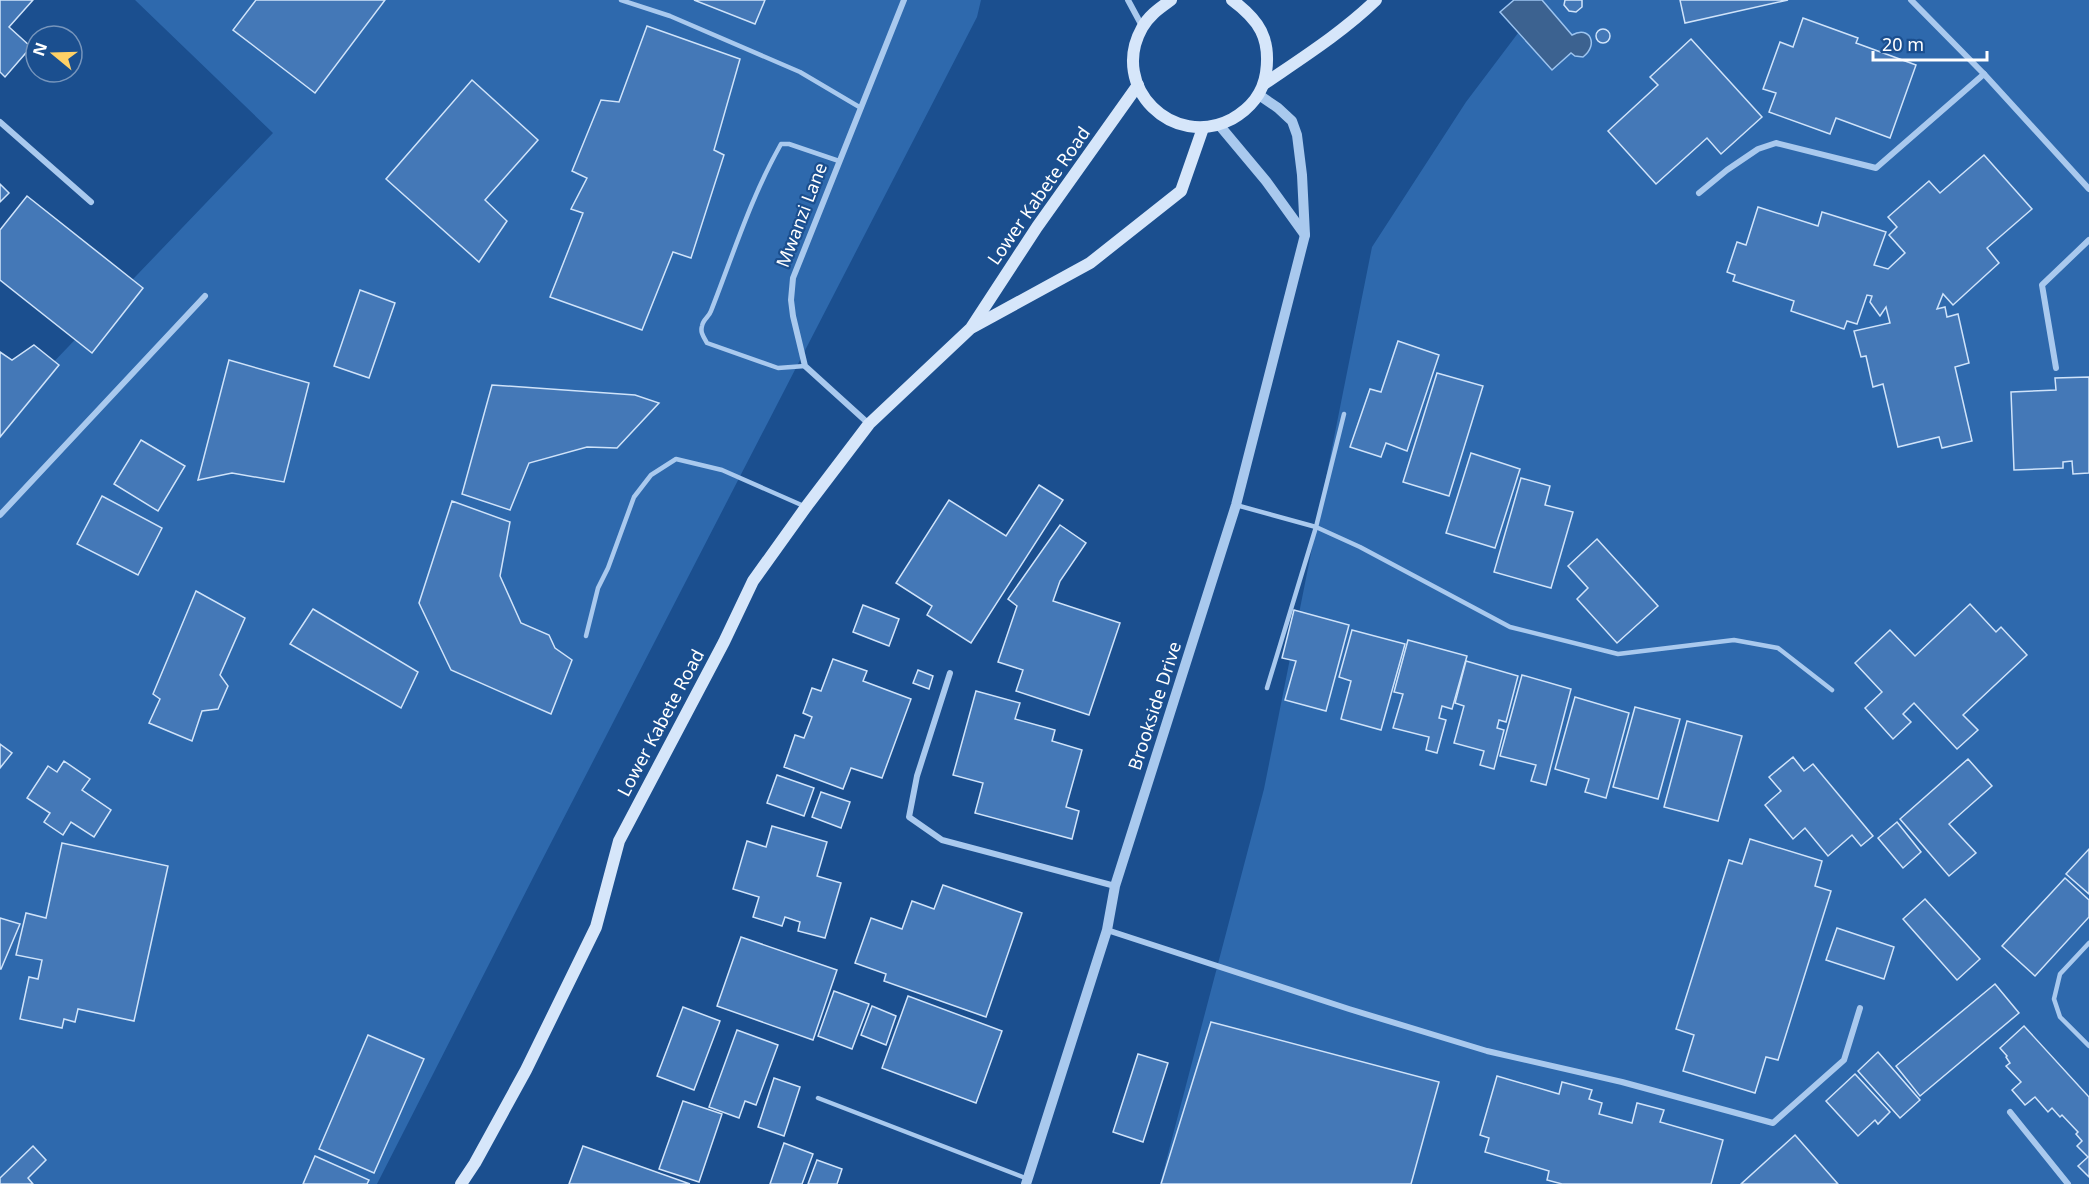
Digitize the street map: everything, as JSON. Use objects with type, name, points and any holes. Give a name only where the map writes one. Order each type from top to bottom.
[{"type":"main road","points":[[1171,0],[1155,11],[1142,27],[1134,51],[1134,68],[1138,85],[1145,99],[1156,112],[1186,127],[1203,128],[1220,126],[1242,114],[1262,89],[1365,11],[1376,0]]},
{"type":"main road","points":[[1232,0],[1251,14],[1264,35],[1268,59],[1262,89]]},
{"type":"main road","name":"Lower Kabete Road","points":[[461,1184],[526,1070],[596,927],[619,841],[724,642],[753,581],[869,424],[971,328],[1037,227],[1138,85]]},
{"type":"main road","name":"Lower Kabete Road","points":[[971,328],[1090,263],[1181,191],[1203,128]]},
{"type":"street","name":"Mwanzi Lane","points":[[805,366],[793,316],[791,300],[793,278],[904,0]]},
{"type":"street","points":[[1128,0],[1142,27]]},
{"type":"street","points":[[1911,0],[1984,74],[2089,189]]},
{"type":"street","points":[[1699,193],[1758,149],[1776,143],[1876,168],[1984,74]]},
{"type":"street","name":"Brookside Drive","points":[[1027,1181],[1107,930],[1115,886],[1236,505],[1305,235],[1297,135],[1292,121],[1262,89]]},
{"type":"street","points":[[0,123],[92,202]]},
{"type":"street","points":[[1220,126],[1266,181],[1305,235]]},
{"type":"street","points":[[2056,368],[2042,285],[2089,240]]},
{"type":"street","points":[[0,515],[205,296]]},
{"type":"street","points":[[805,366],[869,424]]},
{"type":"street","points":[[950,673],[917,776],[909,817],[942,840],[1115,886]]},
{"type":"street","points":[[1107,930],[1349,1009],[1487,1051],[1622,1082],[1773,1123],[1844,1060],[1860,1008]]},
{"type":"street","points":[[2010,1112],[2068,1184]]},
{"type":"lane","points":[[621,0],[670,16],[800,72],[861,108]]},
{"type":"lane","points":[[805,366],[778,368],[707,343],[701,331],[702,322],[710,314],[726,268],[767,168],[781,144],[789,144],[839,161]]},
{"type":"lane","points":[[1267,688],[1316,527],[1344,414]]},
{"type":"lane","points":[[586,636],[598,588],[608,568],[634,497],[651,475],[676,459],[722,470],[806,507]]},
{"type":"lane","points":[[1236,505],[1316,527],[1360,547],[1510,627],[1618,654],[1734,640],[1778,648],[1832,690]]},
{"type":"lane","points":[[2089,943],[2060,974],[2054,999],[2060,1017],[2089,1046]]},
{"type":"lane","points":[[818,1098],[1027,1181]]},
{"type":"shaded area","points":[[135,0],[981,0],[977,17],[377,1184],[0,1184],[0,418],[273,133]]},
{"type":"shaded area","points":[[1514,0],[1542,0],[1572,35],[1588,34],[1591,47],[1588,52],[1583,57],[1571,53],[1552,70],[1500,12]]},
{"type":"shaded area","points":[[1543,0],[2089,0],[2089,1184],[1160,1184],[1264,789],[1372,247],[1466,102]]},
{"type":"building","points":[[0,0],[33,0],[9,27],[24,41],[24,55],[5,77],[0,72]]},
{"type":"building","points":[[256,0],[385,0],[315,93],[233,30]]},
{"type":"building","points":[[694,0],[765,0],[755,24]]},
{"type":"building","points":[[1565,0],[1582,0],[1582,7],[1576,12],[1569,11],[1564,5]]},
{"type":"building","points":[[1680,0],[1788,0],[1685,23]]},
{"type":"building","points":[[1803,18],[1858,38],[1856,43],[1916,65],[1890,138],[1836,118],[1830,134],[1769,112],[1776,93],[1763,89],[1780,42],[1793,47]]},
{"type":"building","points":[[647,26],[740,59],[714,150],[724,155],[691,258],[673,252],[642,330],[550,297],[583,213],[571,209],[587,178],[572,171],[601,100],[619,102]]},
{"type":"building","points":[[1600,29],[1606,29],[1610,36],[1606,43],[1600,43],[1596,39],[1596,33]]},
{"type":"building","points":[[1691,39],[1762,117],[1721,154],[1707,138],[1656,184],[1608,131],[1658,85],[1650,77]]},
{"type":"building","points":[[472,80],[538,140],[485,200],[507,221],[479,262],[386,179]]},
{"type":"building","points":[[1984,155],[2032,209],[1987,248],[1999,263],[1953,305],[1943,294],[1937,309],[1945,307],[1947,317],[1958,314],[1969,363],[1955,367],[1972,441],[1942,448],[1939,437],[1898,447],[1883,384],[1873,387],[1866,356],[1861,357],[1854,331],[1890,323],[1886,307],[1880,316],[1870,302],[1872,296],[1867,295],[1857,324],[1847,321],[1844,329],[1791,311],[1794,301],[1733,281],[1735,275],[1727,272],[1737,242],[1746,245],[1758,207],[1818,226],[1822,212],[1886,232],[1874,265],[1888,269],[1905,253],[1889,235],[1897,227],[1888,217],[1929,181],[1940,193]]},
{"type":"building","points":[[0,184],[9,193],[0,202]]},
{"type":"building","points":[[27,196],[143,288],[92,353],[0,280],[0,230]]},
{"type":"building","points":[[360,290],[395,303],[369,378],[334,366]]},
{"type":"building","points":[[1398,341],[1439,355],[1407,451],[1386,443],[1381,457],[1350,447],[1370,389],[1381,392]]},
{"type":"building","points":[[34,345],[59,365],[0,437],[0,352],[12,360]]},
{"type":"building","points":[[229,360],[309,383],[284,482],[232,473],[198,480]]},
{"type":"building","points":[[1437,373],[1483,386],[1449,496],[1403,482]]},
{"type":"building","points":[[2089,377],[2089,473],[2073,474],[2072,461],[2063,462],[2063,468],[2014,470],[2011,392],[2056,390],[2055,378]]},
{"type":"building","points":[[492,385],[635,395],[659,403],[617,448],[587,447],[529,463],[510,510],[462,494]]},
{"type":"building","points":[[141,440],[185,466],[158,511],[114,484]]},
{"type":"building","points":[[1471,453],[1520,469],[1495,548],[1446,533]]},
{"type":"building","points":[[1521,478],[1550,486],[1545,505],[1573,512],[1551,588],[1494,572]]},
{"type":"building","points":[[1039,485],[1063,500],[971,643],[927,615],[932,606],[896,583],[949,500],[1006,536]]},
{"type":"building","points":[[102,496],[162,528],[138,575],[77,544]]},
{"type":"building","points":[[452,501],[510,522],[500,576],[521,623],[549,635],[555,648],[572,660],[551,714],[451,670],[419,603]]},
{"type":"building","points":[[1060,525],[1086,543],[1060,581],[1053,601],[1120,623],[1089,715],[1016,691],[1023,670],[998,662],[1017,606],[1008,599]]},
{"type":"building","points":[[1597,539],[1658,606],[1617,643],[1577,599],[1588,588],[1568,566]]},
{"type":"building","points":[[196,591],[245,618],[220,675],[228,686],[218,709],[202,711],[192,741],[149,723],[160,699],[153,694]]},
{"type":"building","points":[[1970,604],[1996,632],[2001,627],[2027,655],[1963,715],[1978,730],[1957,749],[1914,703],[1903,714],[1911,722],[1893,739],[1865,708],[1882,692],[1855,663],[1890,630],[1915,656]]},
{"type":"building","points":[[863,605],[899,619],[889,646],[853,632]]},
{"type":"building","points":[[313,609],[418,672],[401,708],[290,644]]},
{"type":"building","points":[[1294,610],[1349,625],[1326,711],[1285,700],[1296,661],[1282,658]]},
{"type":"building","points":[[1352,630],[1405,644],[1381,730],[1341,719],[1351,681],[1339,677]]},
{"type":"building","points":[[1408,640],[1467,656],[1452,709],[1442,706],[1439,718],[1446,720],[1437,753],[1426,750],[1429,737],[1393,728],[1403,694],[1394,692]]},
{"type":"building","points":[[833,659],[867,671],[863,681],[911,699],[882,778],[851,768],[843,789],[784,767],[795,735],[804,738],[812,717],[803,713],[812,688],[821,691]]},
{"type":"building","points":[[1466,661],[1518,676],[1506,722],[1499,720],[1497,728],[1504,730],[1494,769],[1480,765],[1484,751],[1454,743],[1464,706],[1455,703]]},
{"type":"building","points":[[918,670],[933,676],[929,689],[913,683]]},
{"type":"building","points":[[1522,675],[1571,689],[1546,785],[1531,781],[1536,765],[1500,756]]},
{"type":"building","points":[[976,691],[1020,703],[1015,719],[1055,730],[1052,741],[1082,750],[1066,807],[1079,811],[1072,839],[975,813],[983,783],[953,775]]},
{"type":"building","points":[[1575,697],[1629,713],[1606,798],[1585,792],[1589,779],[1555,769]]},
{"type":"building","points":[[1635,707],[1680,719],[1658,799],[1613,787]]},
{"type":"building","points":[[1687,721],[1742,736],[1718,821],[1664,807]]},
{"type":"building","points":[[0,744],[12,753],[0,768]]},
{"type":"building","points":[[1793,757],[1804,771],[1813,764],[1873,836],[1861,846],[1852,835],[1828,856],[1805,828],[1793,839],[1765,805],[1781,791],[1769,777]]},
{"type":"building","points":[[1968,759],[1992,786],[1949,824],[1976,853],[1949,876],[1900,819]]},
{"type":"building","points":[[64,761],[90,779],[82,790],[111,810],[94,837],[71,822],[63,835],[44,822],[50,813],[27,798],[48,766],[57,772]]},
{"type":"building","points":[[777,775],[814,788],[804,816],[767,803]]},
{"type":"building","points":[[821,792],[850,802],[841,828],[812,817]]},
{"type":"building","points":[[1897,822],[1921,852],[1903,868],[1878,838]]},
{"type":"building","points":[[772,826],[827,842],[817,876],[841,883],[825,938],[798,931],[800,922],[785,917],[782,926],[753,917],[759,897],[733,889],[747,841],[766,847]]},
{"type":"building","points":[[1750,839],[1822,861],[1815,886],[1831,891],[1778,1060],[1766,1057],[1755,1093],[1683,1071],[1694,1035],[1676,1029],[1729,860],[1742,864]]},
{"type":"building","points":[[62,843],[168,866],[134,1021],[78,1009],[75,1022],[64,1019],[62,1028],[20,1019],[29,977],[38,979],[42,960],[16,955],[26,913],[46,918]]},
{"type":"building","points":[[2089,849],[2089,894],[2066,874]]},
{"type":"building","points":[[2065,878],[2089,900],[2089,917],[2035,976],[2002,946]]},
{"type":"building","points":[[943,885],[1022,913],[986,1017],[884,981],[886,974],[855,963],[871,918],[902,929],[912,901],[934,909]]},
{"type":"building","points":[[1925,899],[1980,959],[1957,980],[1903,919]]},
{"type":"building","points":[[0,918],[20,924],[1,969],[0,969]]},
{"type":"building","points":[[1837,928],[1894,947],[1884,979],[1826,960]]},
{"type":"building","points":[[741,937],[837,970],[813,1040],[717,1006]]},
{"type":"building","points":[[1995,984],[2019,1013],[1920,1096],[1896,1066]]},
{"type":"building","points":[[834,991],[869,1004],[852,1049],[818,1036]]},
{"type":"building","points":[[908,996],[1002,1031],[976,1103],[882,1068]]},
{"type":"building","points":[[872,1006],[896,1016],[886,1045],[861,1035]]},
{"type":"building","points":[[683,1007],[720,1021],[694,1090],[657,1076]]},
{"type":"building","points":[[1211,1022],[1439,1082],[1411,1184],[1161,1184]]},
{"type":"building","points":[[2024,1026],[2089,1097],[2089,1177],[2078,1166],[2088,1157],[2077,1146],[2082,1141],[2076,1134],[2078,1132],[2052,1108],[2048,1112],[2035,1097],[2025,1105],[2012,1090],[2021,1082],[2006,1066],[2010,1063],[2000,1048]]},
{"type":"building","points":[[737,1030],[778,1045],[756,1105],[745,1101],[739,1118],[709,1107]]},
{"type":"building","points":[[368,1035],[424,1059],[374,1173],[319,1149]]},
{"type":"building","points":[[1878,1052],[1920,1100],[1900,1118],[1858,1071]]},
{"type":"building","points":[[1138,1054],[1168,1063],[1143,1142],[1113,1132]]},
{"type":"building","points":[[1855,1074],[1890,1112],[1878,1124],[1875,1120],[1858,1136],[1826,1101]]},
{"type":"building","points":[[1497,1076],[1559,1094],[1562,1082],[1592,1090],[1589,1099],[1602,1103],[1599,1114],[1632,1123],[1637,1103],[1664,1110],[1660,1122],[1723,1140],[1711,1184],[1562,1184],[1547,1180],[1549,1171],[1485,1152],[1489,1138],[1480,1135]]},
{"type":"building","points":[[774,1078],[800,1087],[784,1136],[758,1127]]},
{"type":"building","points":[[683,1101],[722,1114],[699,1182],[659,1169]]},
{"type":"building","points":[[1795,1135],[1838,1184],[1741,1184]]},
{"type":"building","points":[[784,1143],[813,1154],[802,1184],[770,1184]]},
{"type":"building","points":[[33,1146],[46,1160],[28,1178],[33,1184],[0,1184],[0,1178]]},
{"type":"building","points":[[583,1146],[690,1184],[569,1184]]},
{"type":"building","points":[[315,1156],[369,1180],[367,1184],[303,1184]]},
{"type":"building","points":[[817,1160],[842,1169],[837,1184],[808,1184]]}]
